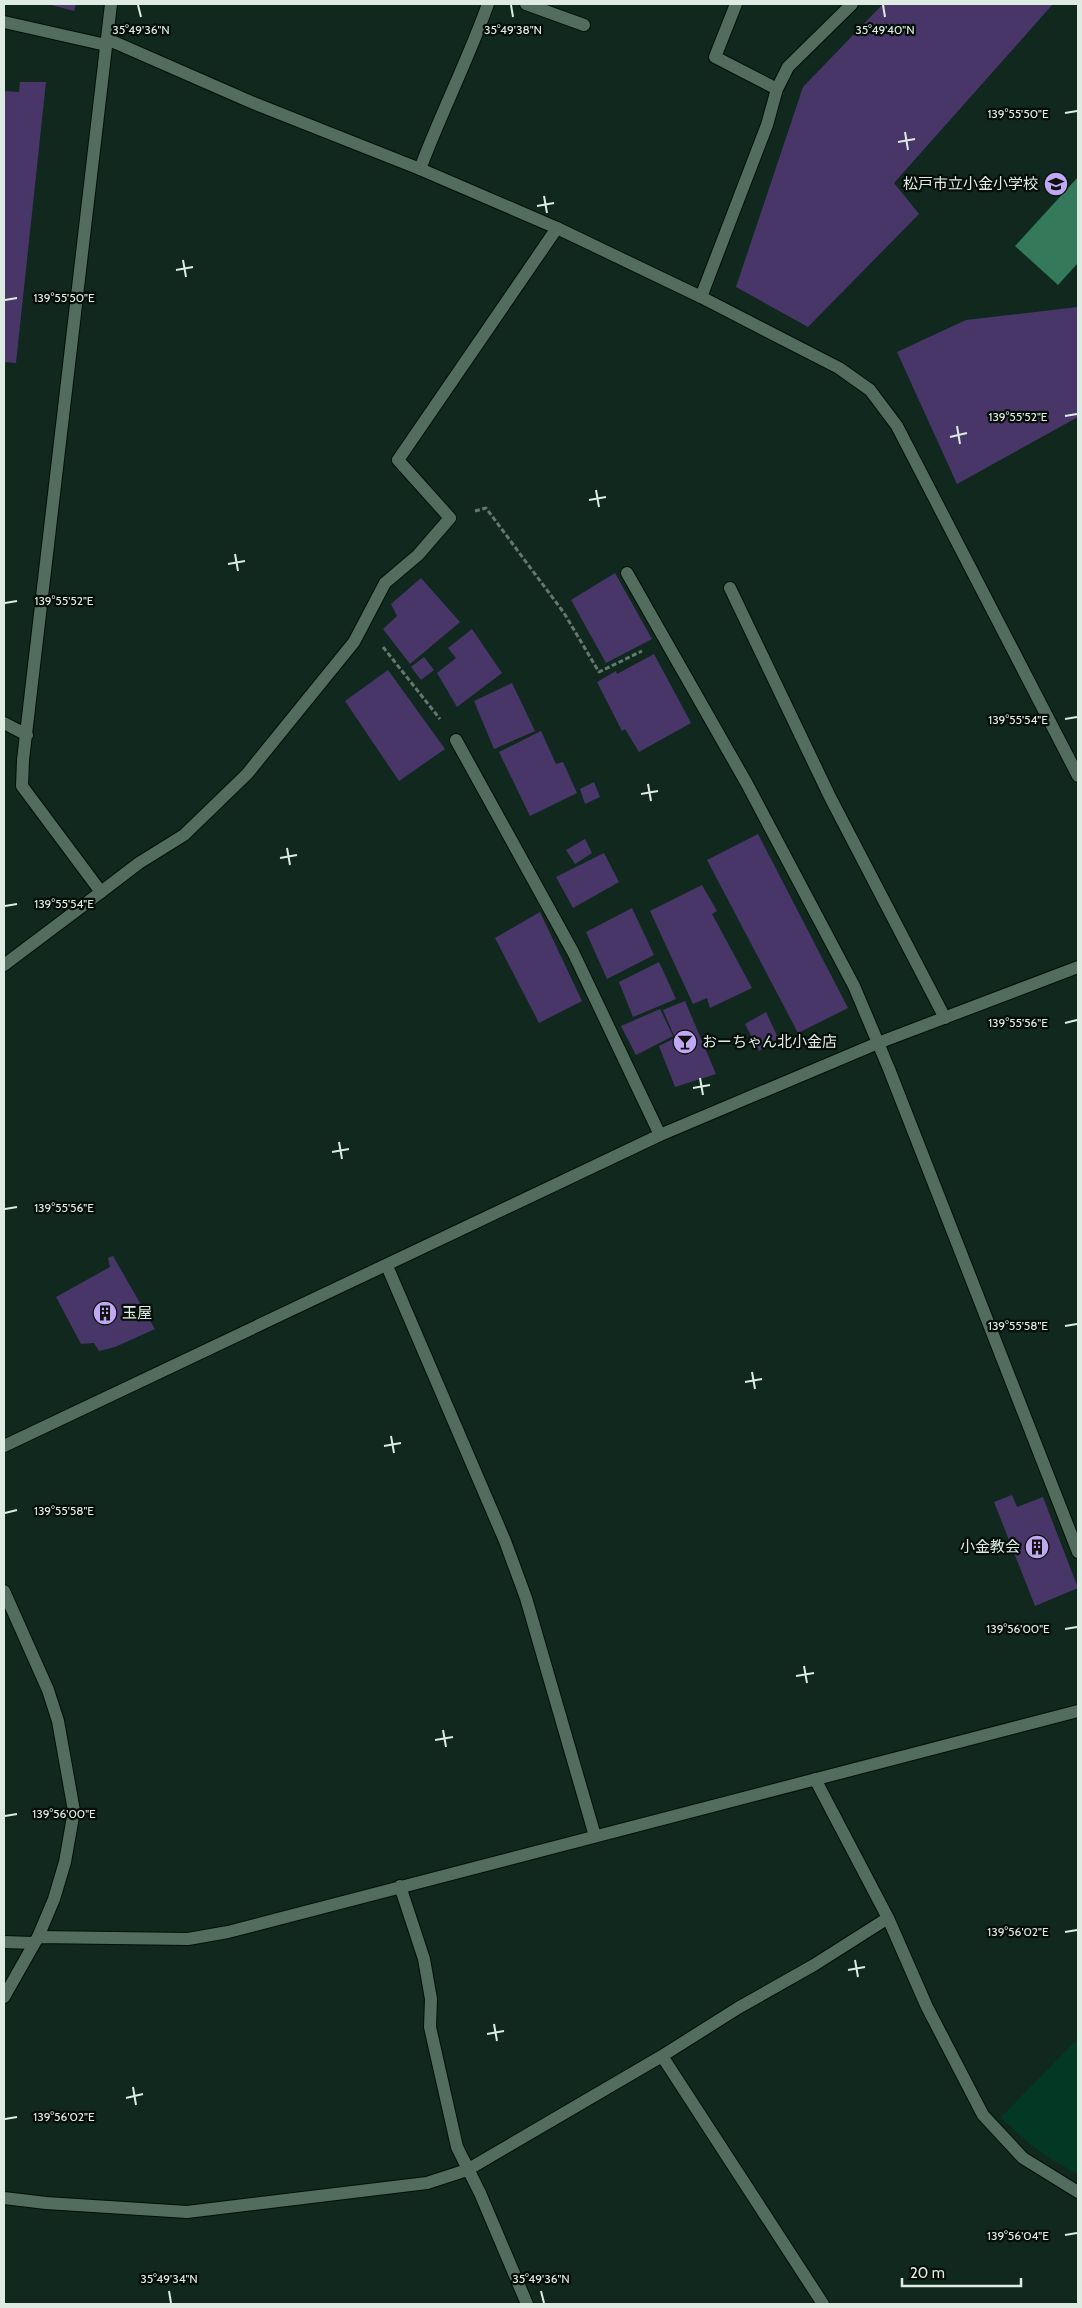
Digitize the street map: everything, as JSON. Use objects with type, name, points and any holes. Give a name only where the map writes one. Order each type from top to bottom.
[{"type":"street","points":[[101,892],[22,786],[111,4]]},
{"type":"street","points":[[420,169],[436,128],[473,46],[488,4]]},
{"type":"street","points":[[526,4],[584,25]]},
{"type":"street","points":[[736,4],[715,57],[777,89]]},
{"type":"street","points":[[701,297],[768,125],[777,89],[788,67],[852,4]]},
{"type":"street","points":[[4,22],[107,42],[420,169],[556,228],[701,297],[838,368],[870,390],[897,426],[1078,776]]},
{"type":"street","points":[[4,965],[139,863],[184,835],[247,774],[354,642],[385,583],[418,555],[450,518],[398,460],[556,228]]},
{"type":"street","points":[[627,573],[747,784],[854,986],[1078,1552]]},
{"type":"street","points":[[730,588],[830,797],[945,1018]]},
{"type":"street","points":[[4,723],[27,735]]},
{"type":"street","points":[[456,740],[573,952],[660,1135]]},
{"type":"street","points":[[4,1446],[660,1135],[878,1043],[1078,967]]},
{"type":"street","points":[[387,1266],[505,1541],[526,1598],[595,1836]]},
{"type":"street","points":[[4,1591],[48,1690],[58,1720],[74,1810],[62,1871],[54,1899],[36,1940],[4,1997]]},
{"type":"street","points":[[4,1942],[188,1939],[228,1932],[1078,1711]]},
{"type":"street","points":[[815,1778],[888,1918],[927,2007],[983,2115],[1024,2158],[1078,2192]]},
{"type":"street","points":[[400,1886],[424,1960],[431,1999],[430,2026],[457,2147],[484,2202],[526,2304]]},
{"type":"street","points":[[4,2198],[46,2203],[187,2212],[427,2183],[467,2170],[662,2056],[738,2008],[814,1965],[888,1918]]},
{"type":"street","points":[[662,2056],[823,2304]]},
{"type":"path","points":[[450,518],[486,508],[564,613],[599,672],[665,640]]},
{"type":"path","points":[[377,640],[456,740]]},
{"type":"shaded area","points":[[1078,177],[1078,263],[1058,285],[1015,246]]},
{"type":"shaded area","points":[[1078,2038],[1078,2174],[1037,2149],[1001,2117]]},
{"type":"building","points":[[48,4],[76,4],[74,11]]},
{"type":"building","points":[[883,4],[1053,4],[894,183],[919,214],[808,327],[736,287],[803,87]]},
{"type":"building","points":[[20,82],[46,82],[16,363],[4,362],[4,91],[19,92]]},
{"type":"building","points":[[1078,307],[1078,417],[957,484],[897,352],[966,320]]},
{"type":"building","points":[[615,573],[652,639],[606,663],[571,600]]},
{"type":"building","points":[[421,578],[460,622],[410,664],[383,629],[397,616],[391,604]]},
{"type":"building","points":[[472,629],[502,673],[457,707],[437,673],[456,658],[448,648]]},
{"type":"building","points":[[654,654],[691,723],[639,752],[625,729],[622,731],[597,682],[616,671],[617,674]]},
{"type":"building","points":[[424,657],[434,670],[421,680],[411,667]]},
{"type":"building","points":[[388,670],[445,749],[399,781],[345,701]]},
{"type":"building","points":[[512,683],[535,731],[494,749],[474,701]]},
{"type":"building","points":[[541,731],[556,764],[563,762],[577,793],[530,816],[499,752]]},
{"type":"building","points":[[594,782],[600,797],[585,804],[580,789]]},
{"type":"building","points":[[758,834],[848,1008],[798,1033],[707,860]]},
{"type":"building","points":[[585,839],[592,853],[575,864],[566,850]]},
{"type":"building","points":[[604,853],[619,882],[573,908],[556,877]]},
{"type":"building","points":[[702,885],[717,911],[712,914],[752,988],[710,1008],[707,998],[693,1004],[650,911]]},
{"type":"building","points":[[632,908],[654,955],[607,979],[586,932]]},
{"type":"building","points":[[540,912],[582,1001],[539,1023],[495,938]]},
{"type":"building","points":[[659,962],[676,999],[633,1017],[619,982]]},
{"type":"building","name":"おーちゃん北小金店","points":[[685,1001],[716,1074],[675,1087],[659,1046],[675,1038],[663,1010]]},
{"type":"building","points":[[660,1009],[673,1036],[636,1055],[621,1026]]},
{"type":"building","points":[[766,1012],[779,1040],[759,1051],[745,1024]]},
{"type":"building","name":"玉屋","points":[[113,1256],[155,1329],[115,1347],[99,1351],[94,1343],[81,1344],[56,1297],[110,1267],[108,1258]]},
{"type":"building","name":"小金教会","points":[[1012,1495],[1017,1507],[1043,1497],[1078,1588],[1035,1606],[994,1502]]},
{"type":"place","name":"松戸市立小金小学校","points":[[1056,184]]},
{"type":"place","name":"おーちゃん北小金店","points":[[685,1042]]},
{"type":"place","name":"玉屋","points":[[105,1313]]},
{"type":"place","name":"小金教会","points":[[1037,1547]]}]
